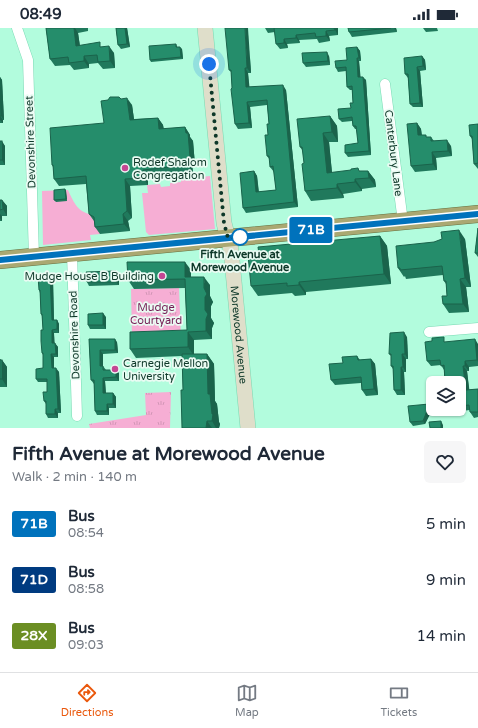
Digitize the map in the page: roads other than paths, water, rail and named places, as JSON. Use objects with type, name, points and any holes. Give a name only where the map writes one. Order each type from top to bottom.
[{"type":"highway","points":[[0,260],[478,214]]},
{"type":"main road","name":"Morewood Avenue","points":[[205,28],[224,223],[231,250],[234,275],[248,428]]},
{"type":"street","name":"Devonshire Street","points":[[17,28],[28,60],[34,257]]},
{"type":"street","name":"Canterbury Lane","points":[[385,84],[403,222]]},
{"type":"street","name":"Devonshire Road","points":[[72,253],[77,416]]},
{"type":"street","points":[[428,332],[478,328]]},
{"type":"place","name":"Rodef Shalom Congregation","points":[[125,168]]},
{"type":"place","name":"Fifth Avenue at Morewood Avenue","points":[[240,237]]},
{"type":"place","name":"Mudge House B Building","points":[[162,276]]},
{"type":"place","name":"Carnegie Mellon University","points":[[115,369]]},
{"type":"park label","name":"Mudge Courtyard","points":[[156,313]]}]
